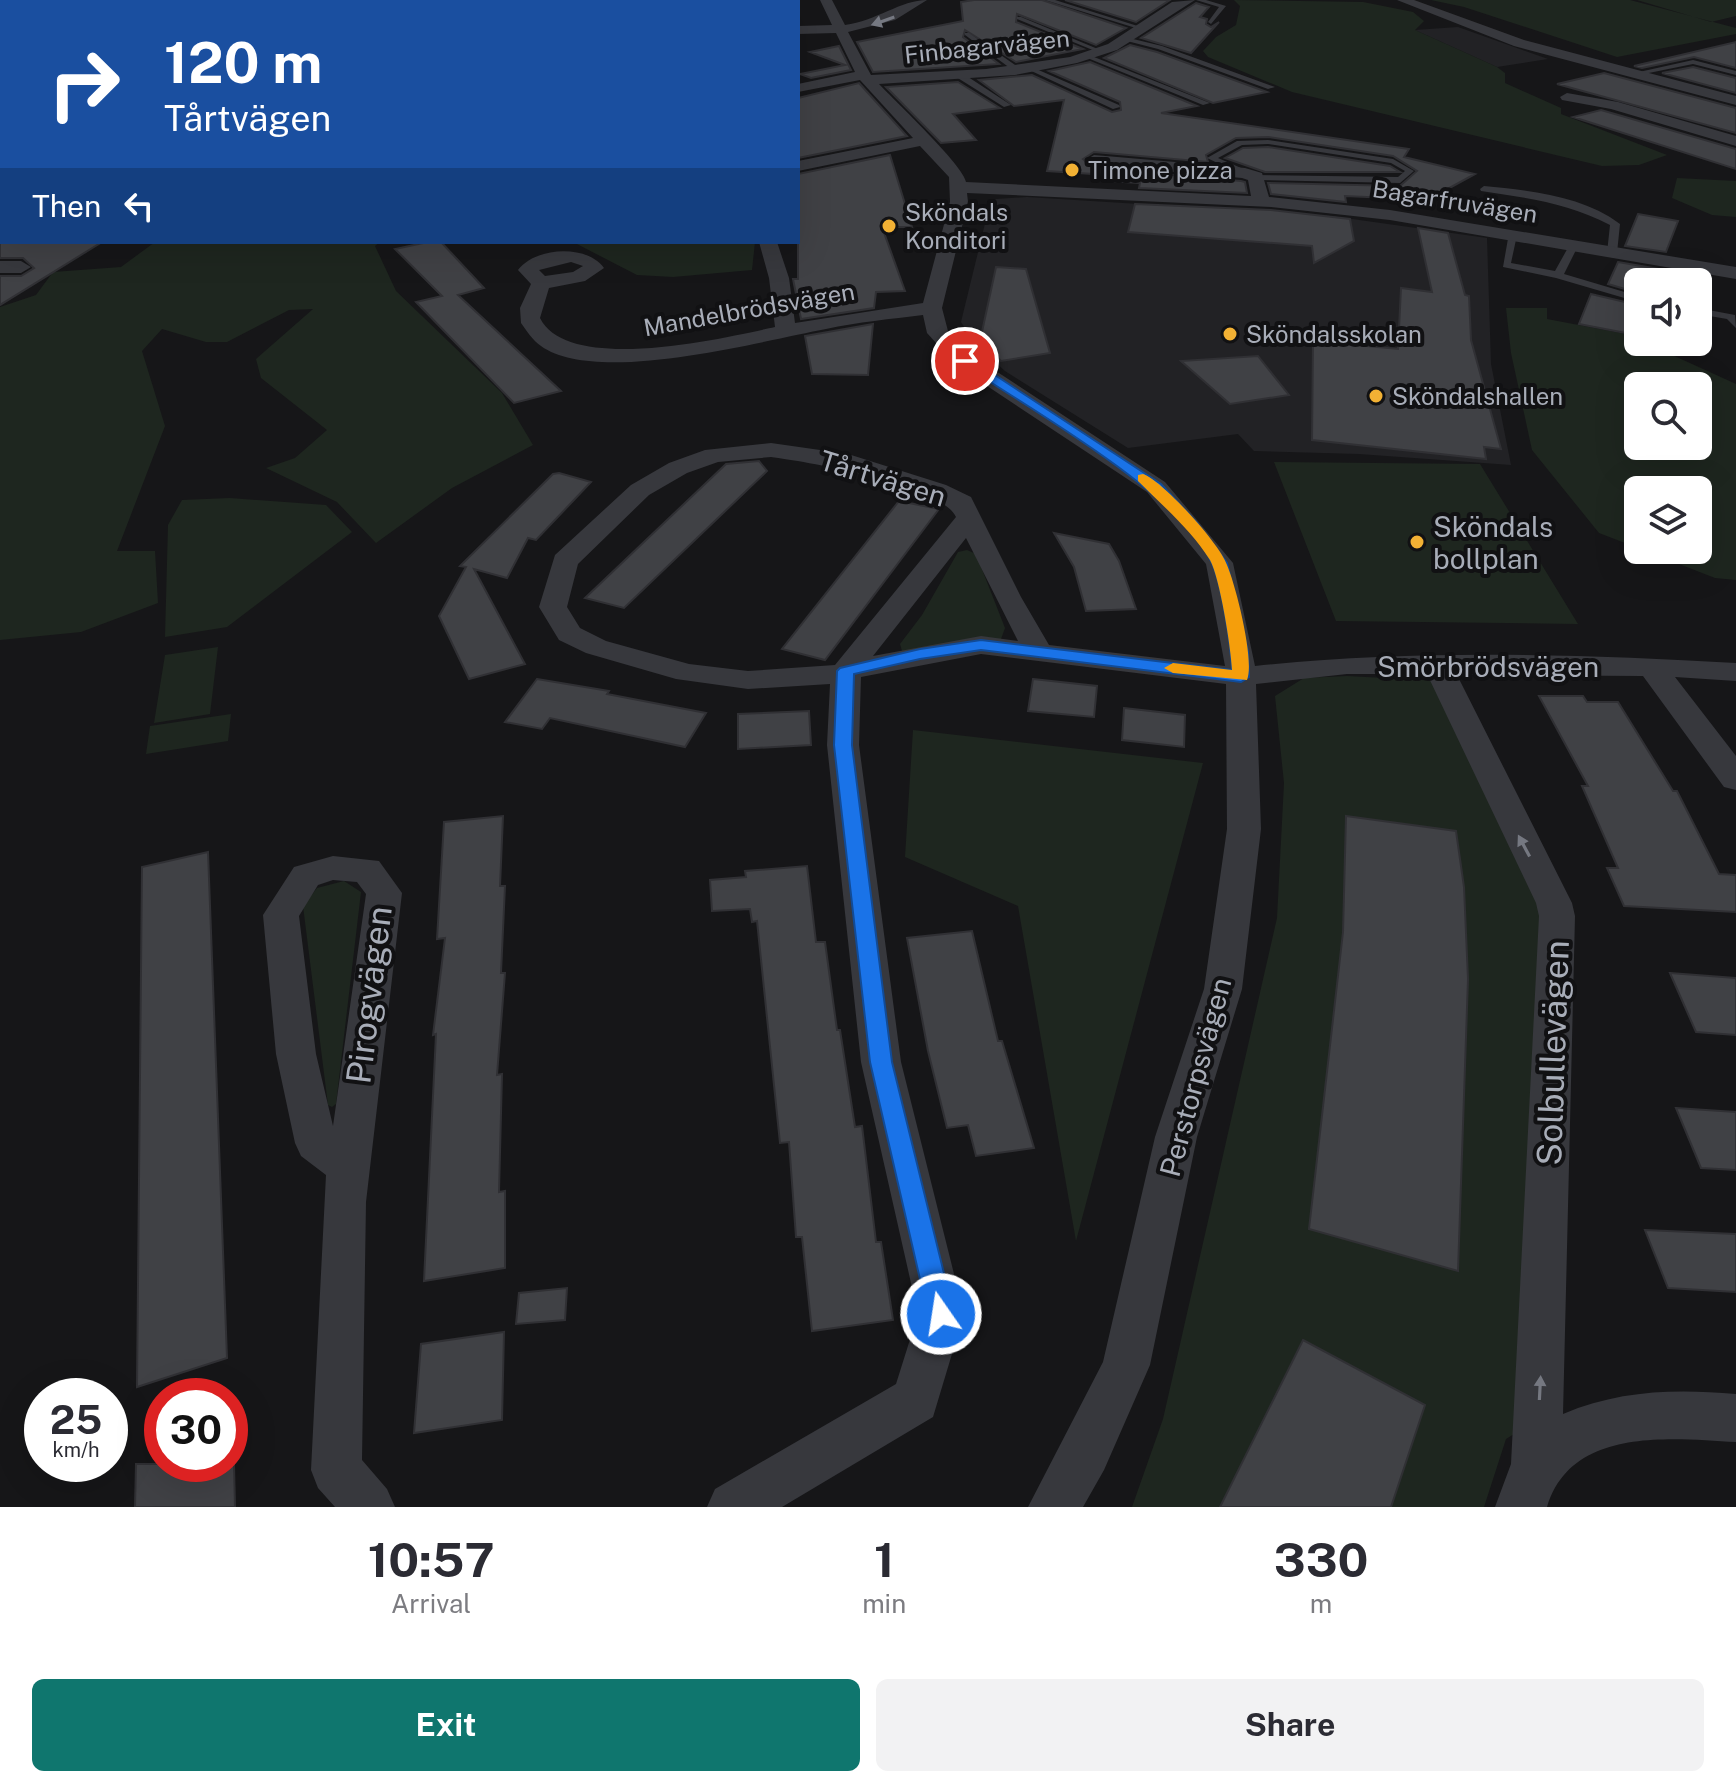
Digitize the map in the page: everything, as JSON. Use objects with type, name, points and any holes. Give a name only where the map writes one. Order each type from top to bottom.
[{"type":"street","points":[[826,0],[866,78],[957,176],[960,187],[932,308]]},
{"type":"street","points":[[800,30],[841,29],[892,20],[921,0]]},
{"type":"street","name":"Finbagarvägen","points":[[800,88],[866,78],[1022,68],[1087,56],[1129,40],[1171,5],[1189,0]]},
{"type":"street","points":[[1403,0],[1496,36],[1734,100]]},
{"type":"street","points":[[1567,97],[1613,105],[1736,141]]},
{"type":"street","points":[[800,166],[926,140]]},
{"type":"street","points":[[1094,160],[1251,175],[1261,201]]},
{"type":"street","name":"Bagarfruvägen","points":[[960,187],[1261,201],[1390,215],[1736,273]]},
{"type":"street","points":[[769,244],[779,278],[786,330]]},
{"type":"street","name":"Bagarfruvägen","points":[[1640,259],[1736,257]]},
{"type":"street","points":[[0,267],[21,267]]},
{"type":"street","name":"Mandelbrödsvägen","points":[[541,283],[530,308],[530,322],[544,338],[570,349],[639,355],[677,352],[866,315],[932,308]]},
{"type":"street","name":"Perstorpsvägen","points":[[932,308],[938,333],[965,361],[1156,487],[1192,526],[1219,563],[1240,652],[1244,829],[1223,989],[1176,1137],[1126,1365],[1086,1452],[1054,1507]]},
{"type":"street","name":"Tårtvägen","points":[[1038,650],[1007,597],[962,502],[937,490],[839,459],[771,450],[714,455],[678,468],[640,490],[565,561],[553,607],[569,634],[596,647],[687,673],[748,680],[826,676],[920,654],[981,645],[1241,677]]},
{"type":"street","name":"Tårtvägen","points":[[846,671],[970,516]]},
{"type":"street","name":"Smörbrödsvägen","points":[[1241,677],[1347,665],[1652,667],[1736,672]]},
{"type":"street","name":"Solbullevägen","points":[[1438,667],[1554,903],[1557,916],[1528,1487]]},
{"type":"street","points":[[1652,667],[1736,779]]},
{"type":"street","points":[[733,1507],[916,1400],[941,1314],[881,1062],[843,745],[846,671]]},
{"type":"street","name":"Pirogvägen","points":[[348,1168],[316,1143],[296,1054],[281,915],[306,876],[333,868],[367,870],[384,893],[348,1168],[336,1470],[369,1507]]},
{"type":"street","points":[[1528,1487],[1579,1428],[1642,1416],[1736,1418]]},
{"type":"lane","points":[[1048,0],[1141,28]]},
{"type":"lane","points":[[1149,0],[1171,5]]},
{"type":"lane","points":[[1199,0],[1223,6],[1211,22]]},
{"type":"lane","points":[[1019,18],[1102,52]]},
{"type":"lane","points":[[967,34],[1022,68],[1116,107]]},
{"type":"lane","points":[[1129,40],[1160,47],[1271,87]]},
{"type":"lane","points":[[1087,56],[1206,103]]},
{"type":"lane","points":[[1634,74],[1693,62],[1736,73]]},
{"type":"lane","points":[[956,73],[1007,105]]},
{"type":"lane","points":[[1268,142],[1393,161],[1410,171],[1400,180],[1251,175],[1211,158],[1240,143],[1268,142]]},
{"type":"lane","points":[[1484,189],[1512,191],[1595,213],[1615,224],[1612,253]]},
{"type":"lane","points":[[1512,235],[1506,265],[1558,275],[1624,295]]},
{"type":"lane","points":[[1558,275],[1573,246]]},
{"type":"lane","points":[[1712,314],[1731,317],[1736,325]]},
{"type":"shaded area","points":[[1234,0],[1363,2],[1413,12],[1424,21],[1415,30],[1497,67],[1505,73],[1505,83],[1561,108],[1561,114],[1667,155],[1639,165],[1602,166],[1292,92],[1208,57],[1203,51],[1216,37],[1236,25],[1240,6]]},
{"type":"shaded area","points":[[1431,0],[1630,0],[1736,28],[1736,34],[1617,57],[1464,7]]},
{"type":"shaded area","points":[[1637,0],[1736,0],[1736,16],[1711,22]]},
{"type":"shaded area","points":[[1458,27],[1548,59],[1497,67],[1415,30]]},
{"type":"shaded area","points":[[1677,178],[1736,181],[1736,217],[1712,215],[1672,198]]},
{"type":"shaded area","name":"Sköndalsskolan","points":[[1027,197],[1331,216],[1487,238],[1491,364],[1511,465],[1359,454],[1254,451],[1238,434],[1128,448],[1005,371],[975,344],[961,322],[990,203],[996,199]]},
{"type":"shaded area","points":[[152,244],[378,244],[375,246],[396,291],[502,393],[533,445],[452,488],[376,543],[337,502],[266,468],[295,458],[327,430],[261,378],[256,359],[313,309],[289,310],[227,342],[206,342],[162,329],[142,351],[165,426],[117,551],[155,551],[158,603],[81,632],[0,640],[0,307],[36,295],[53,272],[121,267]]},
{"type":"shaded area","points":[[577,244],[755,244],[752,270],[673,277],[637,275]]},
{"type":"shaded area","points":[[1506,308],[1547,308],[1547,319],[1624,334],[1624,356],[1674,356],[1710,372],[1624,372],[1624,460],[1712,460],[1712,373],[1736,384],[1736,580],[1715,578],[1679,564],[1712,564],[1712,476],[1624,476],[1624,543],[1599,533],[1532,450],[1511,353]]},
{"type":"shaded area","name":"Sköndals bollplan","points":[[1274,462],[1480,464],[1578,624],[1336,621]]},
{"type":"shaded area","points":[[230,498],[326,505],[352,532],[227,627],[165,637],[168,525],[182,500]]},
{"type":"shaded area","points":[[967,550],[976,554],[1005,628],[1001,639],[902,651],[900,644],[922,615],[958,552]]},
{"type":"shaded area","points":[[218,647],[210,714],[154,723],[165,655]]},
{"type":"shaded area","points":[[1347,676],[1441,681],[1553,921],[1562,1404],[1506,1439],[1484,1507],[1132,1507],[1163,1419],[1277,918],[1284,783],[1275,696],[1304,678]]},
{"type":"shaded area","points":[[231,714],[228,741],[146,754],[150,726]]},
{"type":"shaded area","points":[[913,730],[1203,763],[1076,1241],[1018,906],[905,857]]},
{"type":"shaded area","points":[[344,881],[361,892],[336,1104],[332,1107],[328,1105],[303,906],[317,888]]},
{"type":"building","points":[[1042,0],[1126,28],[1096,45],[1017,14],[1016,22],[1083,49],[1016,62],[965,30],[963,37],[999,64],[873,72],[857,42],[963,21],[961,2]]},
{"type":"building","points":[[1065,0],[1170,0],[1136,22]]},
{"type":"building","points":[[1196,3],[1209,7],[1200,17],[1207,19],[1206,24],[1211,27],[1219,22],[1191,53],[1141,38]]},
{"type":"building","points":[[1736,42],[1736,68],[1694,57],[1642,68],[1634,66]]},
{"type":"building","points":[[1130,45],[1267,92],[1213,103],[1104,58]]},
{"type":"building","points":[[839,46],[851,70],[811,78],[800,74],[845,65],[810,52]]},
{"type":"building","points":[[1090,62],[1197,106],[1161,113],[1409,149],[1404,157],[1475,174],[1413,208],[1411,199],[1345,196],[1346,202],[1271,194],[1268,183],[1400,186],[1417,171],[1393,156],[1268,137],[1236,138],[1206,155],[1208,162],[1094,152],[1083,159],[1094,168],[1241,181],[1245,182],[1247,193],[1139,188],[1140,183],[1108,181],[1109,175],[1047,171],[1064,100],[1014,106],[979,80],[1032,75],[1112,112],[1121,110],[1120,102],[1049,71]]},
{"type":"building","points":[[1693,67],[1736,78],[1736,93],[1662,73]]},
{"type":"building","points":[[1604,73],[1736,108],[1736,133],[1557,84]]},
{"type":"building","points":[[958,82],[1000,108],[953,114],[976,140],[941,143],[886,87]]},
{"type":"building","points":[[859,83],[907,136],[800,158],[800,98]]},
{"type":"building","points":[[1601,110],[1736,149],[1736,169],[1573,117]]},
{"type":"building","points":[[1268,147],[1390,166],[1400,172],[1265,172],[1225,158],[1243,148]]},
{"type":"building","points":[[890,155],[912,227],[882,227],[905,291],[876,292],[874,308],[801,319],[793,279],[798,279],[800,174]]},
{"type":"building","points":[[1135,204],[1271,210],[1350,219],[1354,241],[1314,263],[1312,246],[1128,232]]},
{"type":"building","points":[[1638,214],[1678,221],[1666,252],[1625,246]]},
{"type":"building","points":[[1418,228],[1448,233],[1465,295],[1469,296],[1471,340],[1501,449],[1484,447],[1486,459],[1312,440],[1313,341],[1398,349],[1401,288],[1432,292]]},
{"type":"building","points":[[0,244],[99,244],[0,305],[0,276],[21,276],[34,268],[23,258],[0,258]]},
{"type":"building","points":[[419,244],[443,244],[484,288],[458,295],[561,391],[514,403],[416,302],[442,296],[395,249]]},
{"type":"building","points":[[1618,262],[1653,268],[1624,268],[1624,289],[1608,284]]},
{"type":"building","points":[[996,267],[1026,269],[1050,353],[1001,361],[980,341]]},
{"type":"building","points":[[1591,294],[1624,302],[1624,333],[1579,324]]},
{"type":"building","points":[[873,324],[868,375],[812,374],[805,336]]},
{"type":"building","points":[[1258,356],[1289,395],[1230,404],[1181,361]]},
{"type":"building","points":[[759,461],[767,471],[624,608],[585,598],[726,464]]},
{"type":"building","points":[[553,474],[591,482],[536,540],[528,538],[507,578],[474,569],[525,664],[469,679],[439,616],[466,567],[460,566]]},
{"type":"building","points":[[899,501],[939,509],[825,660],[782,649]]},
{"type":"building","points":[[1054,533],[1109,544],[1119,561],[1136,609],[1086,611],[1074,567]]},
{"type":"building","points":[[537,679],[609,691],[607,694],[706,713],[685,747],[550,718],[542,729],[505,722]]},
{"type":"building","points":[[1033,679],[1097,686],[1094,717],[1028,711]]},
{"type":"building","points":[[1539,696],[1583,696],[1587,702],[1618,702],[1673,791],[1677,791],[1719,874],[1736,875],[1736,912],[1624,906],[1607,868],[1618,868],[1582,786],[1588,786]]},
{"type":"building","points":[[1124,708],[1185,715],[1184,747],[1122,740]]},
{"type":"building","points":[[809,711],[811,745],[738,749],[738,714]]},
{"type":"building","points":[[503,816],[500,886],[505,886],[501,973],[505,973],[497,1075],[502,1074],[499,1192],[505,1191],[505,1268],[424,1281],[436,1034],[433,1035],[445,938],[437,939],[444,822]]},
{"type":"building","points":[[1346,816],[1456,831],[1464,887],[1468,979],[1458,1271],[1309,1229],[1343,932]]},
{"type":"building","points":[[208,852],[227,1358],[165,1378],[144,1378],[144,1385],[137,1387],[142,867]]},
{"type":"building","points":[[807,866],[816,942],[825,942],[855,1127],[862,1126],[876,1242],[881,1242],[893,1320],[812,1331],[802,1237],[796,1237],[789,1142],[780,1143],[757,921],[752,922],[750,909],[712,911],[710,880],[746,877],[745,871]]},
{"type":"building","points":[[972,931],[998,1041],[1002,1041],[1034,1148],[976,1156],[968,1125],[947,1128],[928,1051],[907,938]]},
{"type":"building","points":[[1670,973],[1736,978],[1736,1035],[1696,1032]]},
{"type":"building","points":[[1676,1108],[1736,1112],[1736,1170],[1701,1168]]},
{"type":"building","points":[[1645,1230],[1736,1234],[1736,1292],[1668,1288]]},
{"type":"building","points":[[567,1288],[565,1320],[516,1324],[519,1293]]},
{"type":"building","points":[[504,1332],[502,1420],[414,1433],[421,1344]]},
{"type":"building","points":[[1303,1340],[1425,1405],[1391,1507],[1220,1507]]},
{"type":"building","points":[[136,1464],[144,1464],[144,1482],[234,1482],[235,1507],[135,1507]]},
{"type":"slow traffic","points":[[1143,478],[1156,487],[1192,526],[1219,563],[1240,652],[1241,677],[1173,668]]},
{"type":"place","name":"Timone pizza","points":[[1072,170]]},
{"type":"place","name":"Sköndals Konditori","points":[[889,226]]},
{"type":"place","name":"Sköndalsskolan","points":[[1230,334]]},
{"type":"place","name":"Sköndalshallen","points":[[1376,396]]},
{"type":"place","name":"Sköndals bollplan","points":[[1417,542]]},
{"type":"route","points":[[941,1314],[881,1062],[843,745],[846,671],[920,654],[981,645],[1241,677],[1240,652],[1219,563],[1192,526],[1156,487],[965,361]]}]
